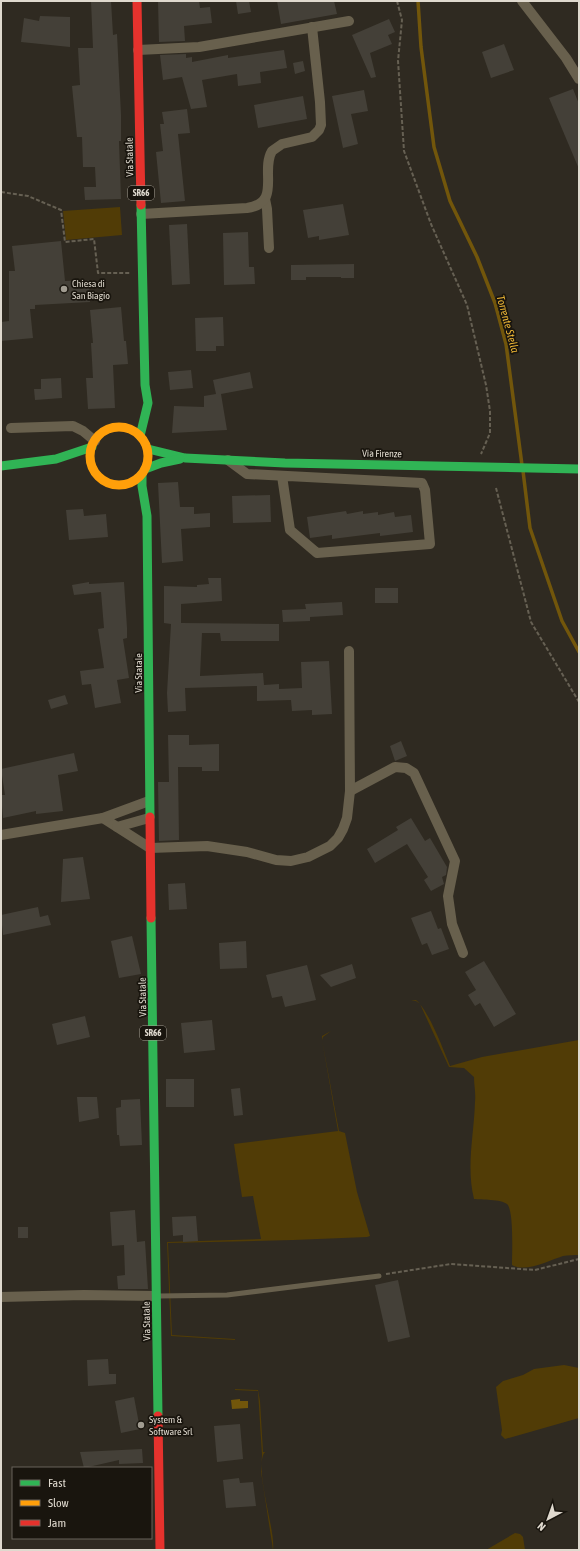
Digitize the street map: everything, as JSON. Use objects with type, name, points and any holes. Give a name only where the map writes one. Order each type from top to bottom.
[{"type":"main road","name":"Via Statale","points":[[137,1],[145,385],[148,403],[140,436]]},
{"type":"main road","name":"Via Statale","points":[[125,428],[134,416],[145,385]]},
{"type":"main road","points":[[114,428],[125,428],[140,436],[148,449],[185,458],[161,463],[144,472],[132,482],[118,485],[110,484],[103,480],[93,468],[91,462],[94,444],[100,435],[114,428]]},
{"type":"main road","points":[[1,466],[56,459],[94,444]]},
{"type":"main road","name":"SR66","points":[[144,472],[148,462],[148,449]]},
{"type":"main road","name":"Via Firenze","points":[[185,458],[285,463],[579,469]]},
{"type":"main road","points":[[56,459],[72,463]]},
{"type":"main road","points":[[83,466],[93,468]]},
{"type":"main road","name":"Via Statale","points":[[144,472],[142,486],[147,516],[149,818],[160,1550]]},
{"type":"main road","points":[[118,485],[132,496],[147,516]]},
{"type":"street","points":[[522,1],[566,58],[579,79]]},
{"type":"street","points":[[138,50],[199,47],[349,21]]},
{"type":"street","points":[[142,214],[247,208],[256,205],[265,199],[268,191],[268,163],[272,151],[282,144],[312,137],[319,130],[321,125],[312,28]]},
{"type":"street","points":[[265,199],[268,209],[269,248]]},
{"type":"street","points":[[11,428],[73,426],[83,431],[94,444]]},
{"type":"street","points":[[227,460],[247,474],[422,483],[425,490],[430,544],[317,553],[290,530],[282,476]]},
{"type":"street","points":[[103,818],[150,848],[208,846],[247,852],[276,860],[291,861],[308,857],[330,846],[338,838],[347,818],[350,791],[349,651]]},
{"type":"street","points":[[350,791],[396,767],[406,768],[414,773],[455,861],[448,896],[452,924],[463,953]]},
{"type":"street","points":[[1,835],[103,818],[149,801]]},
{"type":"street","points":[[117,827],[149,818]]},
{"type":"street","points":[[1,1297],[84,1294],[156,1296]]},
{"type":"lane","points":[[156,1296],[226,1295],[378,1276]]},
{"type":"path","points":[[397,1],[402,20],[398,62],[404,151],[431,224],[467,305],[488,398],[490,411],[490,433],[481,452],[480,467]]},
{"type":"path","points":[[1,192],[28,196],[61,210],[65,242],[94,239],[98,273],[143,273]]},
{"type":"path","points":[[496,488],[531,622],[579,702]]},
{"type":"path","points":[[378,1276],[451,1264],[535,1270],[579,1259]]},
{"type":"shaded area","points":[[120,207],[122,235],[66,240],[63,211]]},
{"type":"shaded area","points":[[420,1005],[435,1031],[450,1066],[482,1057],[579,1040],[579,1255],[563,1256],[531,1267],[524,1268],[512,1265],[512,1223],[507,1204],[496,1200],[474,1199],[471,1163],[475,1099],[474,1077],[464,1068],[449,1067]]},
{"type":"shaded area","points":[[322,1040],[339,1131],[345,1133],[357,1192],[370,1236],[293,1240],[168,1243],[172,1335],[235,1340],[171,1336],[167,1242],[261,1239],[253,1196],[242,1197],[234,1144],[338,1131]]},
{"type":"shaded area","points":[[564,1365],[579,1368],[579,1418],[505,1439],[501,1435],[502,1430],[496,1387],[503,1381],[523,1375],[534,1369]]},
{"type":"shaded area","points":[[235,1389],[258,1390],[263,1452],[265,1452],[262,1459],[263,1484],[273,1541],[273,1550],[261,1472],[262,1455],[258,1391]]},
{"type":"shaded area","points":[[240,1399],[240,1401],[248,1401],[248,1408],[232,1409],[231,1400]]},
{"type":"shaded area","points":[[515,1533],[520,1534],[523,1537],[525,1550],[486,1550]]},
{"type":"building","points":[[91,1],[111,1],[113,35],[117,34],[121,115],[121,141],[119,141],[121,199],[85,200],[84,187],[96,187],[95,167],[83,167],[82,137],[77,137],[72,86],[80,85],[78,48],[93,48]]},
{"type":"building","points":[[158,1],[199,1],[200,8],[210,7],[212,23],[184,26],[185,41],[159,42]]},
{"type":"building","points":[[236,1],[249,1],[251,12],[238,14]]},
{"type":"building","points":[[277,1],[334,1],[337,14],[281,24]]},
{"type":"building","points":[[40,16],[70,17],[70,47],[21,42],[24,18],[39,21]]},
{"type":"building","points":[[389,19],[395,32],[388,35],[392,44],[370,53],[376,77],[371,78],[352,35]]},
{"type":"building","points":[[504,44],[514,70],[491,78],[482,52]]},
{"type":"building","points":[[284,50],[287,68],[260,72],[261,83],[238,86],[237,74],[202,80],[207,107],[191,109],[182,77],[163,80],[160,55],[186,54],[186,58],[192,57],[192,62],[228,55],[228,58]]},
{"type":"building","points":[[303,61],[305,71],[295,74],[293,63]]},
{"type":"building","points":[[573,89],[579,104],[579,169],[549,98]]},
{"type":"building","points":[[364,90],[368,111],[351,114],[358,144],[343,148],[332,96]]},
{"type":"building","points":[[303,96],[307,119],[258,128],[254,105]]},
{"type":"building","points":[[187,109],[190,133],[178,134],[185,201],[161,203],[156,152],[163,151],[160,124],[164,124],[162,112]]},
{"type":"building","points":[[343,204],[349,235],[319,240],[319,236],[308,238],[303,210]]},
{"type":"building","points":[[187,224],[190,284],[172,285],[169,225]]},
{"type":"building","points":[[248,232],[249,267],[254,267],[255,284],[224,285],[223,233]]},
{"type":"building","points":[[61,241],[65,281],[89,280],[90,302],[35,305],[35,309],[30,309],[33,338],[1,341],[1,322],[9,321],[9,271],[15,271],[12,246]]},
{"type":"building","points":[[354,264],[354,278],[306,277],[306,280],[291,280],[291,265]]},
{"type":"building","points":[[121,307],[128,364],[113,365],[115,408],[88,409],[86,378],[93,378],[91,343],[93,343],[90,310]]},
{"type":"building","points":[[223,317],[224,346],[216,346],[216,351],[196,351],[195,318]]},
{"type":"building","points":[[191,370],[193,388],[170,390],[168,372]]},
{"type":"building","points":[[250,372],[253,388],[221,394],[227,430],[172,433],[174,406],[204,407],[204,396],[216,394],[213,380]]},
{"type":"building","points":[[61,378],[62,398],[35,400],[34,389],[41,389],[41,379]]},
{"type":"building","points":[[178,482],[180,507],[194,507],[194,514],[210,513],[210,527],[181,529],[183,561],[162,563],[158,483]]},
{"type":"building","points":[[270,495],[271,522],[233,523],[232,496]]},
{"type":"building","points":[[83,509],[84,516],[106,514],[108,537],[69,540],[66,510]]},
{"type":"building","points":[[346,511],[347,514],[363,511],[363,514],[378,512],[378,515],[394,512],[395,517],[411,515],[413,532],[380,536],[380,533],[332,539],[332,535],[310,538],[307,517]]},
{"type":"building","points":[[208,578],[221,578],[222,601],[181,604],[181,623],[279,624],[279,641],[221,641],[220,633],[202,633],[200,676],[263,673],[264,685],[279,684],[279,689],[302,688],[301,662],[329,661],[332,714],[312,715],[312,710],[292,711],[291,700],[257,701],[257,686],[185,688],[186,711],[168,712],[167,693],[171,624],[164,623],[164,586],[197,587],[197,585],[209,584]]},
{"type":"building","points":[[89,582],[89,584],[124,582],[127,628],[127,638],[123,639],[129,678],[117,680],[121,703],[95,708],[91,684],[82,685],[80,671],[104,668],[98,629],[104,628],[101,592],[74,595],[72,585]]},
{"type":"building","points":[[375,588],[398,588],[398,603],[375,603]]},
{"type":"building","points":[[342,602],[343,615],[310,617],[310,621],[283,622],[282,610],[306,609],[305,604]]},
{"type":"building","points":[[65,695],[68,704],[51,709],[48,700]]},
{"type":"building","points":[[168,735],[189,735],[189,745],[219,744],[219,771],[202,771],[202,767],[178,767],[179,840],[159,841],[158,782],[169,782]]},
{"type":"building","points":[[401,741],[407,756],[395,761],[390,746]]},
{"type":"building","points":[[74,753],[78,771],[58,775],[63,811],[36,814],[36,811],[3,818],[1,795],[5,795],[1,769]]},
{"type":"building","points":[[411,818],[425,841],[430,838],[447,867],[446,875],[442,877],[444,884],[431,891],[424,880],[428,877],[407,844],[375,863],[367,849],[398,830],[396,827]]},
{"type":"building","points":[[83,857],[90,899],[61,902],[63,859]]},
{"type":"building","points":[[185,883],[187,909],[169,910],[168,884]]},
{"type":"building","points":[[38,907],[40,917],[48,915],[51,925],[3,935],[1,915]]},
{"type":"building","points":[[431,911],[438,929],[441,928],[449,949],[432,955],[427,943],[422,945],[411,918]]},
{"type":"building","points":[[132,936],[141,974],[119,978],[111,941]]},
{"type":"building","points":[[246,941],[247,968],[220,969],[219,943]]},
{"type":"building","points":[[484,961],[516,1014],[494,1027],[480,1003],[475,1006],[468,995],[476,990],[465,972]]},
{"type":"building","points":[[352,964],[356,978],[331,987],[320,975]]},
{"type":"building","points":[[307,965],[316,1000],[285,1007],[282,996],[272,998],[266,975]]},
{"type":"building","points":[[85,1016],[90,1037],[57,1045],[52,1024]]},
{"type":"building","points":[[212,1020],[215,1050],[184,1053],[181,1023]]},
{"type":"building","points":[[166,1079],[194,1079],[194,1107],[166,1107]]},
{"type":"building","points":[[240,1088],[243,1115],[234,1116],[231,1089]]},
{"type":"building","points":[[77,1097],[97,1097],[99,1118],[79,1122]]},
{"type":"building","points":[[140,1099],[142,1145],[120,1146],[119,1135],[117,1135],[116,1108],[121,1107],[121,1100]]},
{"type":"building","points":[[135,1210],[137,1242],[145,1241],[148,1289],[118,1289],[117,1276],[125,1275],[124,1245],[112,1246],[110,1212]]},
{"type":"building","points":[[196,1216],[198,1241],[183,1242],[183,1235],[173,1236],[172,1217]]},
{"type":"building","points":[[18,1227],[28,1227],[28,1238],[18,1238]]},
{"type":"building","points":[[398,1280],[410,1337],[388,1342],[375,1285]]},
{"type":"building","points":[[108,1359],[109,1374],[116,1374],[116,1384],[88,1386],[87,1360]]},
{"type":"building","points":[[134,1397],[140,1429],[121,1433],[115,1401]]},
{"type":"building","points":[[240,1424],[243,1459],[217,1462],[214,1426]]},
{"type":"building","points":[[142,1449],[143,1463],[119,1464],[119,1460],[84,1467],[80,1452]]},
{"type":"building","points":[[239,1478],[240,1483],[253,1482],[256,1506],[226,1508],[223,1480]]},
{"type":"waterway","name":"Torrente Stella","points":[[418,1],[421,47],[434,147],[450,201],[477,257],[495,303],[506,344],[522,465]]},
{"type":"waterway","name":"Torrente Stella","points":[[523,471],[530,528],[562,621],[579,652]]},
{"type":"traffic: fast","points":[[140,436],[148,403],[145,385],[141,205]]},
{"type":"traffic: fast","points":[[1,466],[56,459],[92,447]]},
{"type":"traffic: fast","points":[[148,449],[185,458],[285,463],[579,469]]},
{"type":"traffic: fast","points":[[145,469],[161,463],[180,459]]},
{"type":"traffic: fast","points":[[142,474],[142,486],[147,516],[150,817]]},
{"type":"traffic: fast","points":[[151,918],[158,1416]]},
{"type":"traffic: slow","points":[[119,427],[135,432],[143,440],[148,456],[143,472],[135,480],[119,485],[103,480],[95,472],[90,456],[95,440],[103,432],[119,427]]},
{"type":"traffic: jam","points":[[137,1],[141,205]]},
{"type":"traffic: jam","points":[[150,817],[151,918]]},
{"type":"traffic: jam","points":[[158,1416],[160,1550]]},
{"type":"place","name":"Chiesa di San Biagio","points":[[64,289]]},
{"type":"place","name":"System & Software Srl","points":[[141,1425]]}]
